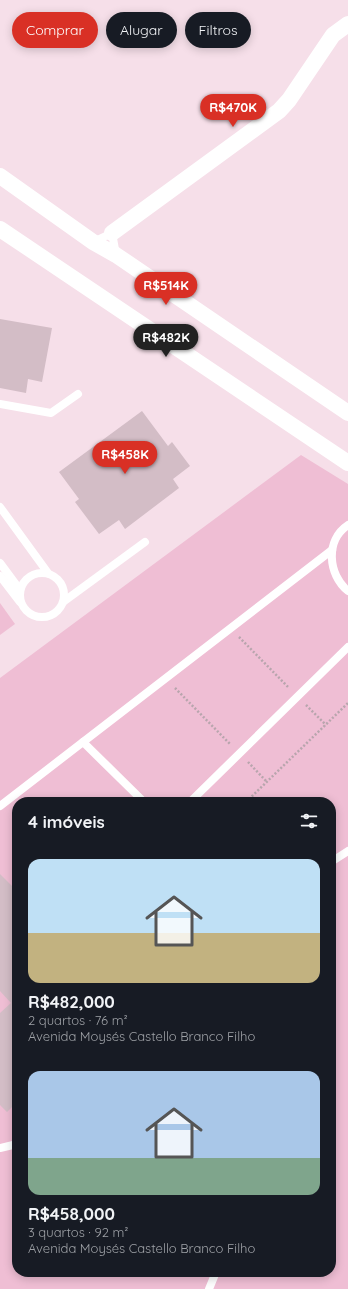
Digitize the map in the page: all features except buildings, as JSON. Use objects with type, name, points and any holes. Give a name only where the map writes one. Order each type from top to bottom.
[{"type":"street","points":[[112,233],[279,111],[289,100],[333,35],[348,24]]},
{"type":"street","points":[[0,176],[93,242],[116,255],[348,413]]},
{"type":"street","points":[[0,229],[348,463]]},
{"type":"lane","points":[[93,242],[112,233],[116,255]]},
{"type":"lane","points":[[0,404],[51,413],[78,394]]},
{"type":"lane","points":[[0,507],[48,573],[60,581],[64,595],[63,602]]},
{"type":"lane","points":[[348,525],[337,538],[332,550],[332,563],[335,576],[348,591]]},
{"type":"lane","points":[[0,576],[25,610],[31,614],[46,616],[59,608],[63,602],[145,542]]},
{"type":"lane","points":[[0,806],[332,550]]},
{"type":"lane","points":[[0,563],[20,590],[21,604],[25,610]]},
{"type":"lane","points":[[20,590],[28,577],[34,574],[48,573]]},
{"type":"lane","points":[[195,797],[348,647]]},
{"type":"lane","points":[[84,742],[139,797]]},
{"type":"lane","points":[[336,859],[348,851]]},
{"type":"lane","points":[[0,1148],[12,1145]]},
{"type":"lane","points":[[209,1289],[214,1277]]},
{"type":"path","points":[[231,628],[326,725]]},
{"type":"path","points":[[166,678],[267,782]]},
{"type":"path","points":[[251,797],[348,703]]},
{"type":"shaded area","points":[[301,455],[348,484],[348,1289],[0,1289],[0,678]]},
{"type":"shaded area","points":[[0,603],[15,624],[0,635]]}]
